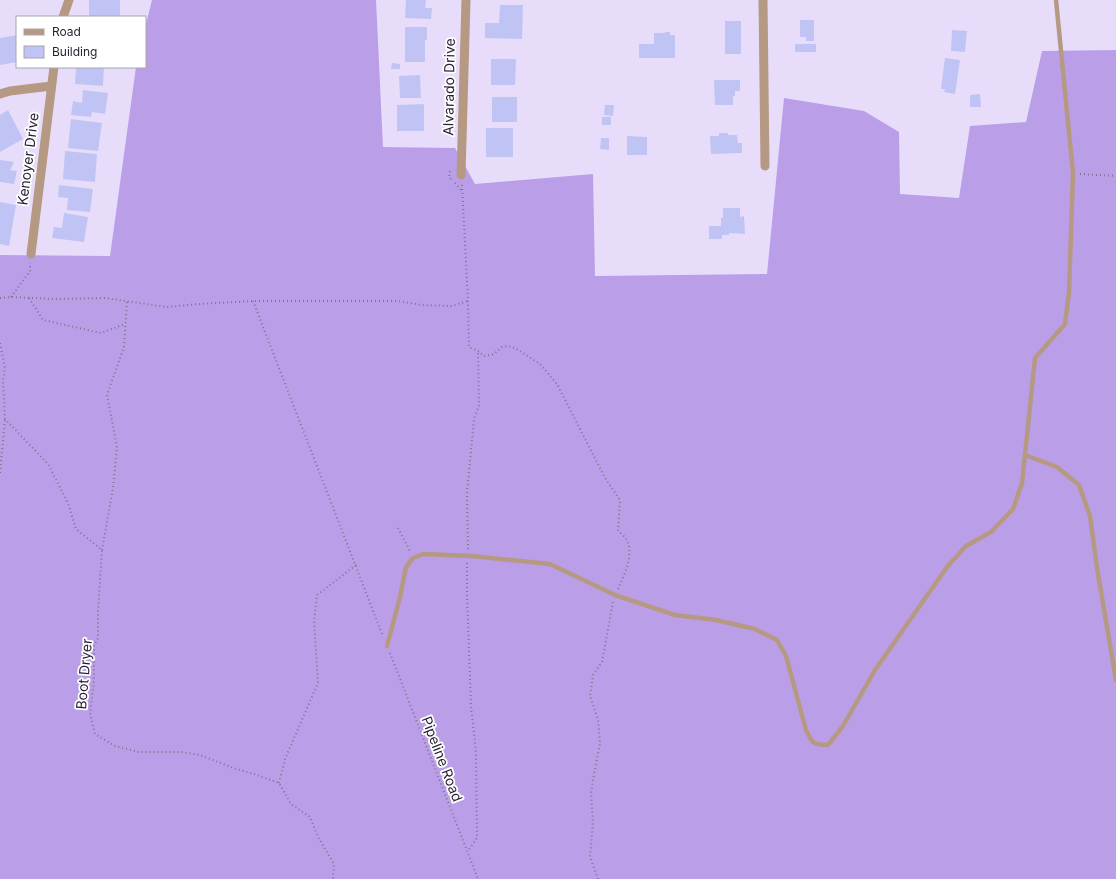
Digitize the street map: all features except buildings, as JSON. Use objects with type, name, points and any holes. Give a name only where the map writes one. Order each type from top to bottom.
[{"type":"street","points":[[64,16],[69,0]]},
{"type":"street","name":"Alvarado Drive","points":[[461,175],[466,0]]},
{"type":"street","points":[[762,0],[765,166]]},
{"type":"street","name":"Kenoyer Drive","points":[[31,254],[54,68]]},
{"type":"street","points":[[0,94],[10,91],[51,86]]},
{"type":"lane","points":[[387,646],[406,568],[413,558],[423,554],[468,556],[550,564],[615,595],[675,615],[716,620],[755,629],[776,640],[786,656],[806,730],[811,741],[818,745],[828,745],[843,726],[874,670],[947,567],[966,546],[991,532],[1013,509],[1022,483],[1035,358],[1065,324],[1069,293],[1073,173],[1056,0]]},
{"type":"lane","points":[[1025,455],[1056,467],[1079,485],[1090,516],[1097,568],[1116,680]]},
{"type":"path","points":[[1073,173],[1116,176]]},
{"type":"path","points":[[461,175],[469,347],[478,351],[479,405],[474,419],[467,493],[467,594],[471,707],[476,752],[477,838],[467,852]]},
{"type":"path","points":[[11,297],[30,271],[31,254]]},
{"type":"path","points":[[0,298],[105,298],[167,307],[253,301],[398,301],[422,305],[451,306],[468,301]]},
{"type":"path","points":[[29,298],[43,320],[101,333],[125,324]]},
{"type":"path","name":"Boot Dryer","points":[[127,301],[124,347],[107,395],[117,447],[113,488],[102,550],[98,638],[94,646],[94,680],[90,713],[96,734],[115,746],[139,752],[181,752],[200,755],[279,783]]},
{"type":"path","name":"Pipeline Road","points":[[253,301],[478,879]]},
{"type":"path","points":[[0,343],[5,368],[3,381],[5,419],[0,473]]},
{"type":"path","points":[[5,419],[48,464],[68,503],[76,530],[102,550]]},
{"type":"path","points":[[398,528],[413,558]]},
{"type":"path","points":[[333,879],[334,864],[318,837],[310,817],[291,804],[279,783],[285,759],[318,683],[314,621],[317,595],[356,565]]},
{"type":"shaded area","points":[[152,0],[376,0],[383,147],[455,148],[475,184],[593,174],[595,276],[767,274],[784,98],[864,111],[899,132],[900,194],[959,198],[970,126],[1026,122],[1042,51],[1116,50],[1116,879],[0,879],[0,255],[110,256],[136,68],[146,68],[146,24]]}]
